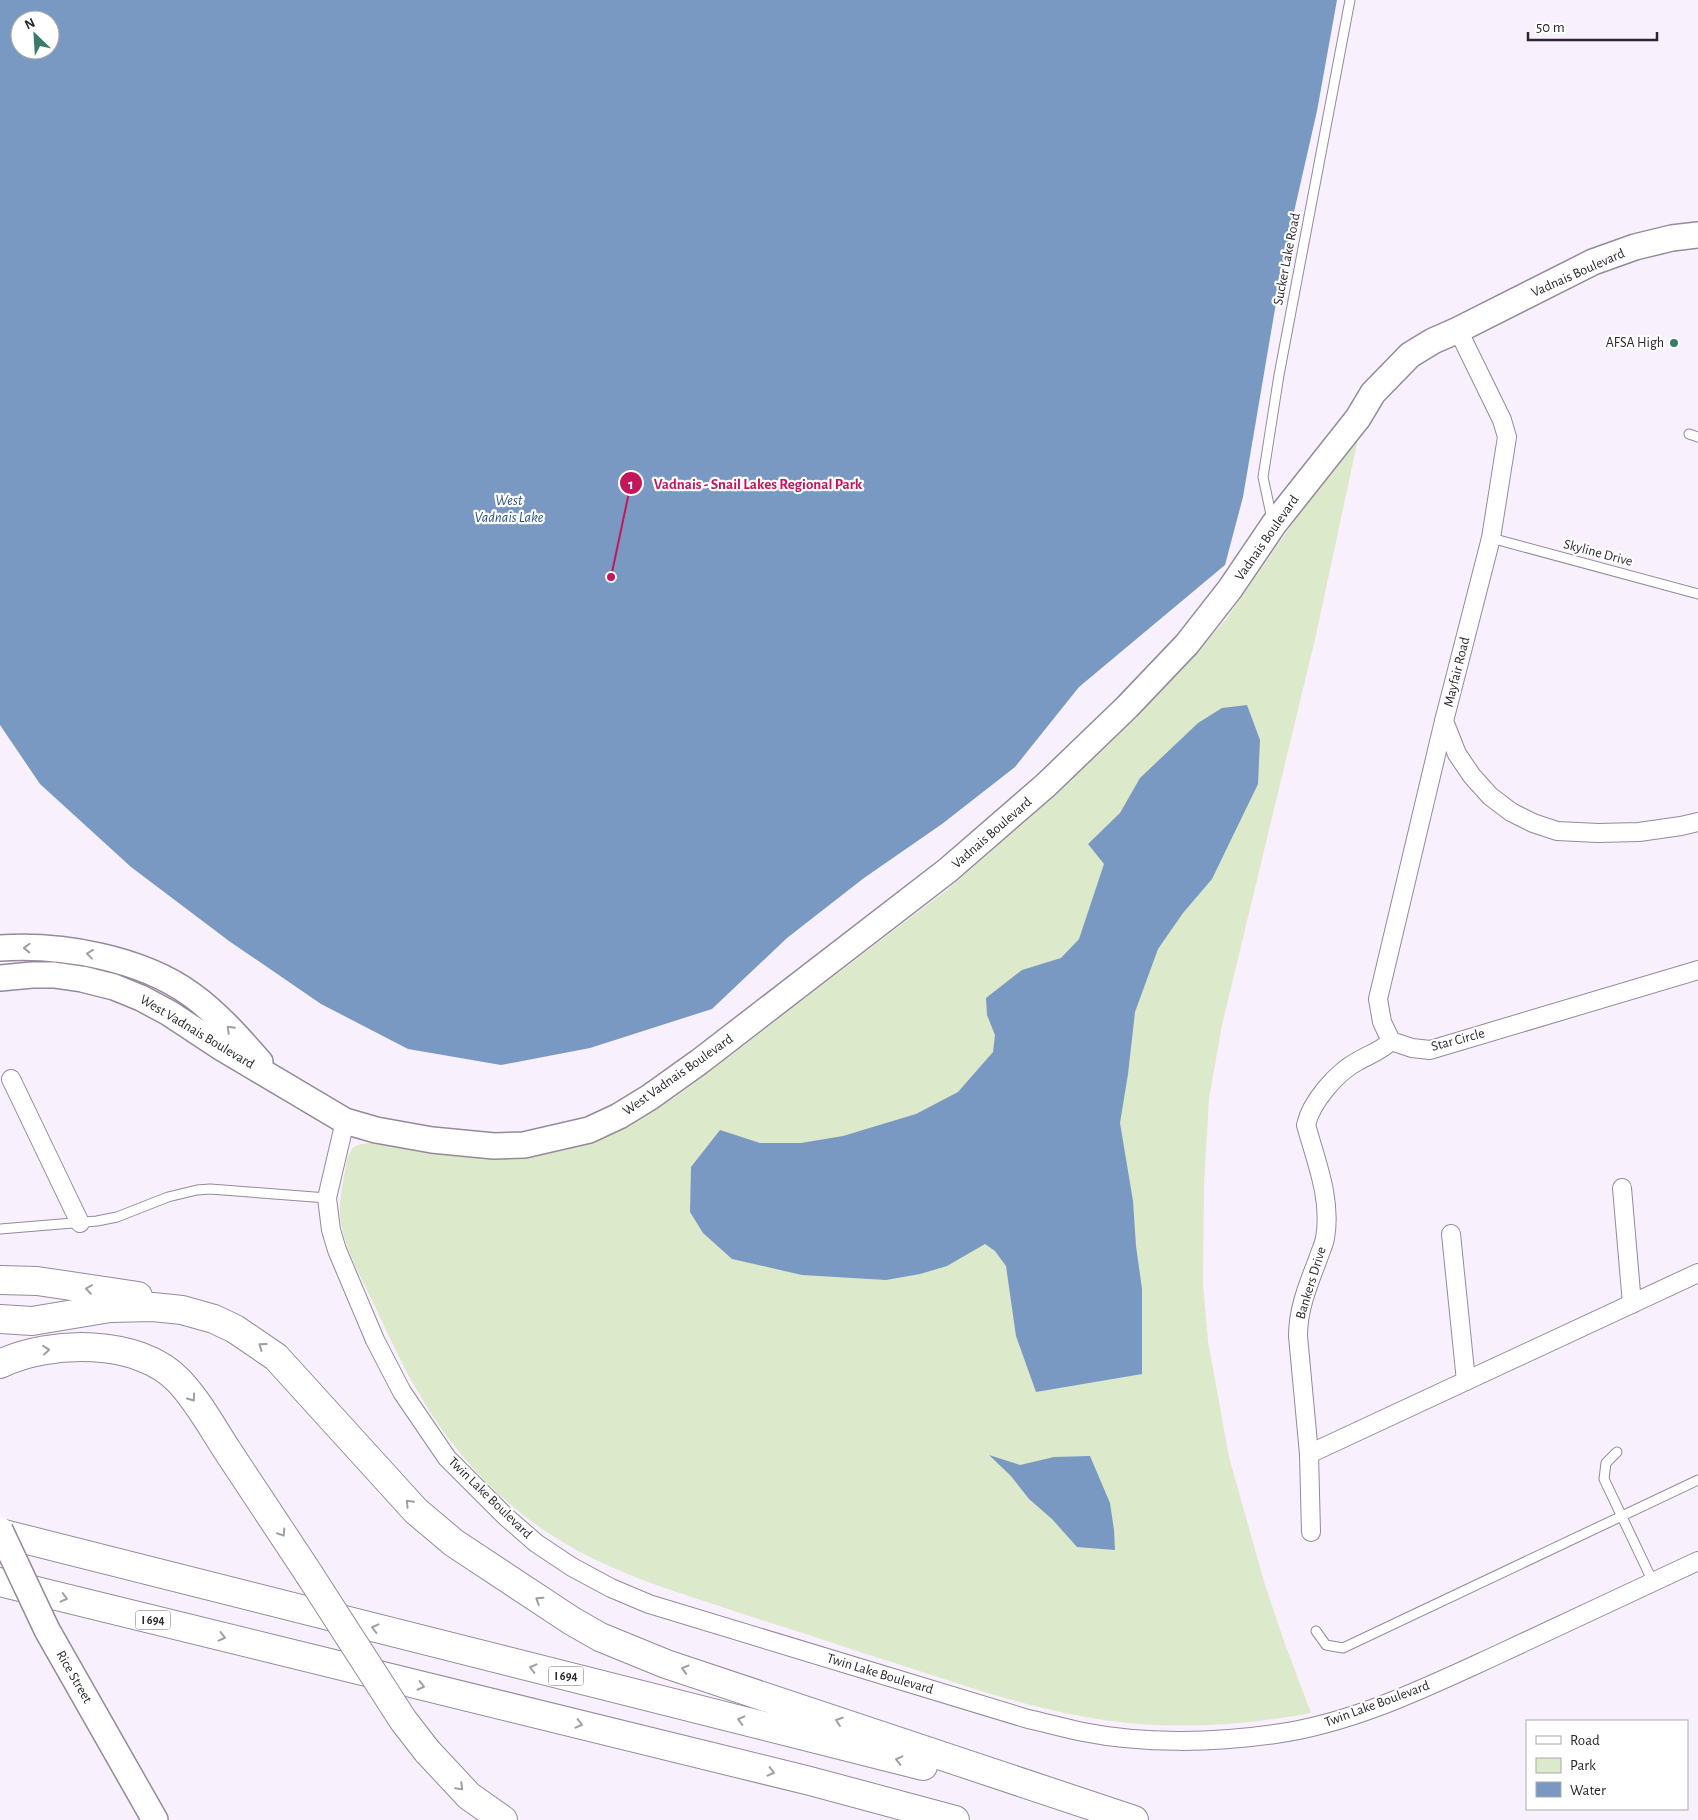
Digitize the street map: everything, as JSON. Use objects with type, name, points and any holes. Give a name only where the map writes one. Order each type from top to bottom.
[{"type":"highway","points":[[0,1280],[37,1281],[179,1302],[199,1307],[221,1317],[276,1357],[410,1505],[454,1543],[572,1621],[600,1637],[666,1664],[1133,1820]]},
{"type":"highway","points":[[0,1319],[32,1321],[110,1308],[153,1307],[182,1310],[214,1319],[235,1329]]},
{"type":"highway","points":[[0,1364],[33,1352],[88,1347],[118,1350],[154,1362],[179,1380],[309,1574],[403,1720],[427,1751],[469,1796],[503,1820]]},
{"type":"highway","name":"I 694","points":[[0,1532],[1133,1820]]},
{"type":"highway","name":"I 694","points":[[0,1582],[801,1779],[956,1820]]},
{"type":"street","name":"Vadnais Boulevard","points":[[882,923],[1000,827],[1127,707],[1193,636],[1230,589],[1274,524],[1358,418],[1373,393],[1410,355],[1433,341],[1593,262],[1635,247],[1672,238],[1698,235]]},
{"type":"street","name":"Mayfair Road","points":[[1458,330],[1502,420],[1507,437],[1491,538],[1444,721],[1457,754],[1472,776],[1490,796],[1511,812],[1533,823],[1557,831],[1639,832],[1698,822]]},
{"type":"street","points":[[1391,1041],[1382,1022],[1378,999],[1444,721]]},
{"type":"street","name":"West Vadnais Boulevard","points":[[0,978],[54,975],[82,979],[114,987],[141,998],[275,1078],[310,1102],[345,1121],[376,1130],[432,1140],[494,1146],[524,1145],[589,1130],[619,1116],[650,1097],[882,923]]},
{"type":"street","name":"West Vadnais Boulevard","points":[[0,948],[54,950],[102,956],[164,978],[192,995],[216,1015],[275,1078]]},
{"type":"street","name":"Star Circle","points":[[1391,1041],[1412,1048],[1430,1050],[1698,970]]},
{"type":"street","name":"Bankers Drive","points":[[1312,1532],[1309,1454],[1298,1318],[1303,1298],[1325,1238],[1326,1214],[1324,1189],[1306,1126],[1308,1115],[1328,1086],[1342,1072],[1358,1060],[1384,1048],[1391,1041]]},
{"type":"street","points":[[11,1079],[80,1223]]},
{"type":"street","name":"Twin Lake Boulevard","points":[[345,1121],[327,1198],[328,1214],[337,1250],[376,1340],[402,1392],[447,1458],[505,1516],[536,1543],[572,1568],[611,1588],[649,1604],[1018,1716],[1084,1732],[1153,1740],[1210,1740],[1275,1734],[1323,1725],[1369,1710],[1410,1694],[1698,1561]]},
{"type":"street","points":[[1622,1188],[1632,1304]]},
{"type":"street","points":[[1452,1234],[1466,1381]]},
{"type":"street","points":[[1309,1454],[1698,1273]]},
{"type":"street","name":"Rice Street","points":[[0,1532],[47,1630],[155,1820]]},
{"type":"lane","name":"Sucker Lake Road","points":[[1274,524],[1263,477],[1279,375],[1350,0]]},
{"type":"lane","name":"Skyline Drive","points":[[1491,538],[1698,594]]},
{"type":"lane","points":[[0,1230],[80,1223],[117,1217],[168,1197],[197,1190],[210,1189],[327,1198]]},
{"type":"lane","points":[[1617,1452],[1606,1463],[1604,1479],[1653,1582]]},
{"type":"lane","points":[[1316,1631],[1326,1645],[1343,1648],[1698,1480]]},
{"type":"green space","points":[[1361,425],[1316,635],[1222,1025],[1209,1099],[1204,1184],[1203,1283],[1208,1341],[1229,1457],[1265,1585],[1311,1713],[1262,1721],[1186,1726],[1111,1721],[1048,1709],[955,1683],[660,1586],[588,1556],[543,1530],[507,1501],[464,1458],[439,1426],[407,1373],[355,1266],[345,1241],[340,1216],[341,1196],[346,1164],[352,1149],[360,1144],[374,1143],[410,1150],[464,1156],[510,1158],[538,1155],[589,1143],[613,1133],[637,1121],[684,1091],[948,889],[1026,821],[1125,728],[1227,618]]},
{"type":"water","name":"West Vadnais Lake","points":[[0,0],[1337,0],[1317,111],[1276,303],[1243,497],[1225,565],[1079,687],[1015,767],[942,824],[864,878],[787,938],[712,1009],[590,1048],[501,1065],[408,1049],[321,1004],[229,941],[131,867],[40,784],[0,725]]},
{"type":"water","points":[[1247,705],[1260,740],[1258,784],[1212,879],[1183,913],[1158,949],[1135,1012],[1120,1123],[1133,1201],[1136,1246],[1142,1289],[1142,1374],[1036,1392],[1016,1336],[1006,1266],[995,1251],[985,1244],[947,1266],[920,1274],[886,1280],[802,1275],[732,1259],[703,1233],[690,1212],[691,1167],[720,1130],[760,1143],[801,1143],[843,1136],[916,1114],[958,1092],[993,1052],[995,1035],[987,1015],[986,998],[1022,970],[1061,958],[1079,939],[1104,864],[1088,844],[1120,813],[1140,778],[1198,723],[1222,708]]},
{"type":"water","points":[[989,1455],[1020,1465],[1054,1457],[1090,1456],[1110,1503],[1115,1550],[1077,1547],[1052,1519],[1029,1499],[1011,1476]]},
{"type":"place","name":"AFSA High","points":[[1674,343]]},
{"type":"place","name":"Vadnais - Snail Lakes Regional Park","points":[[611,577]]}]
